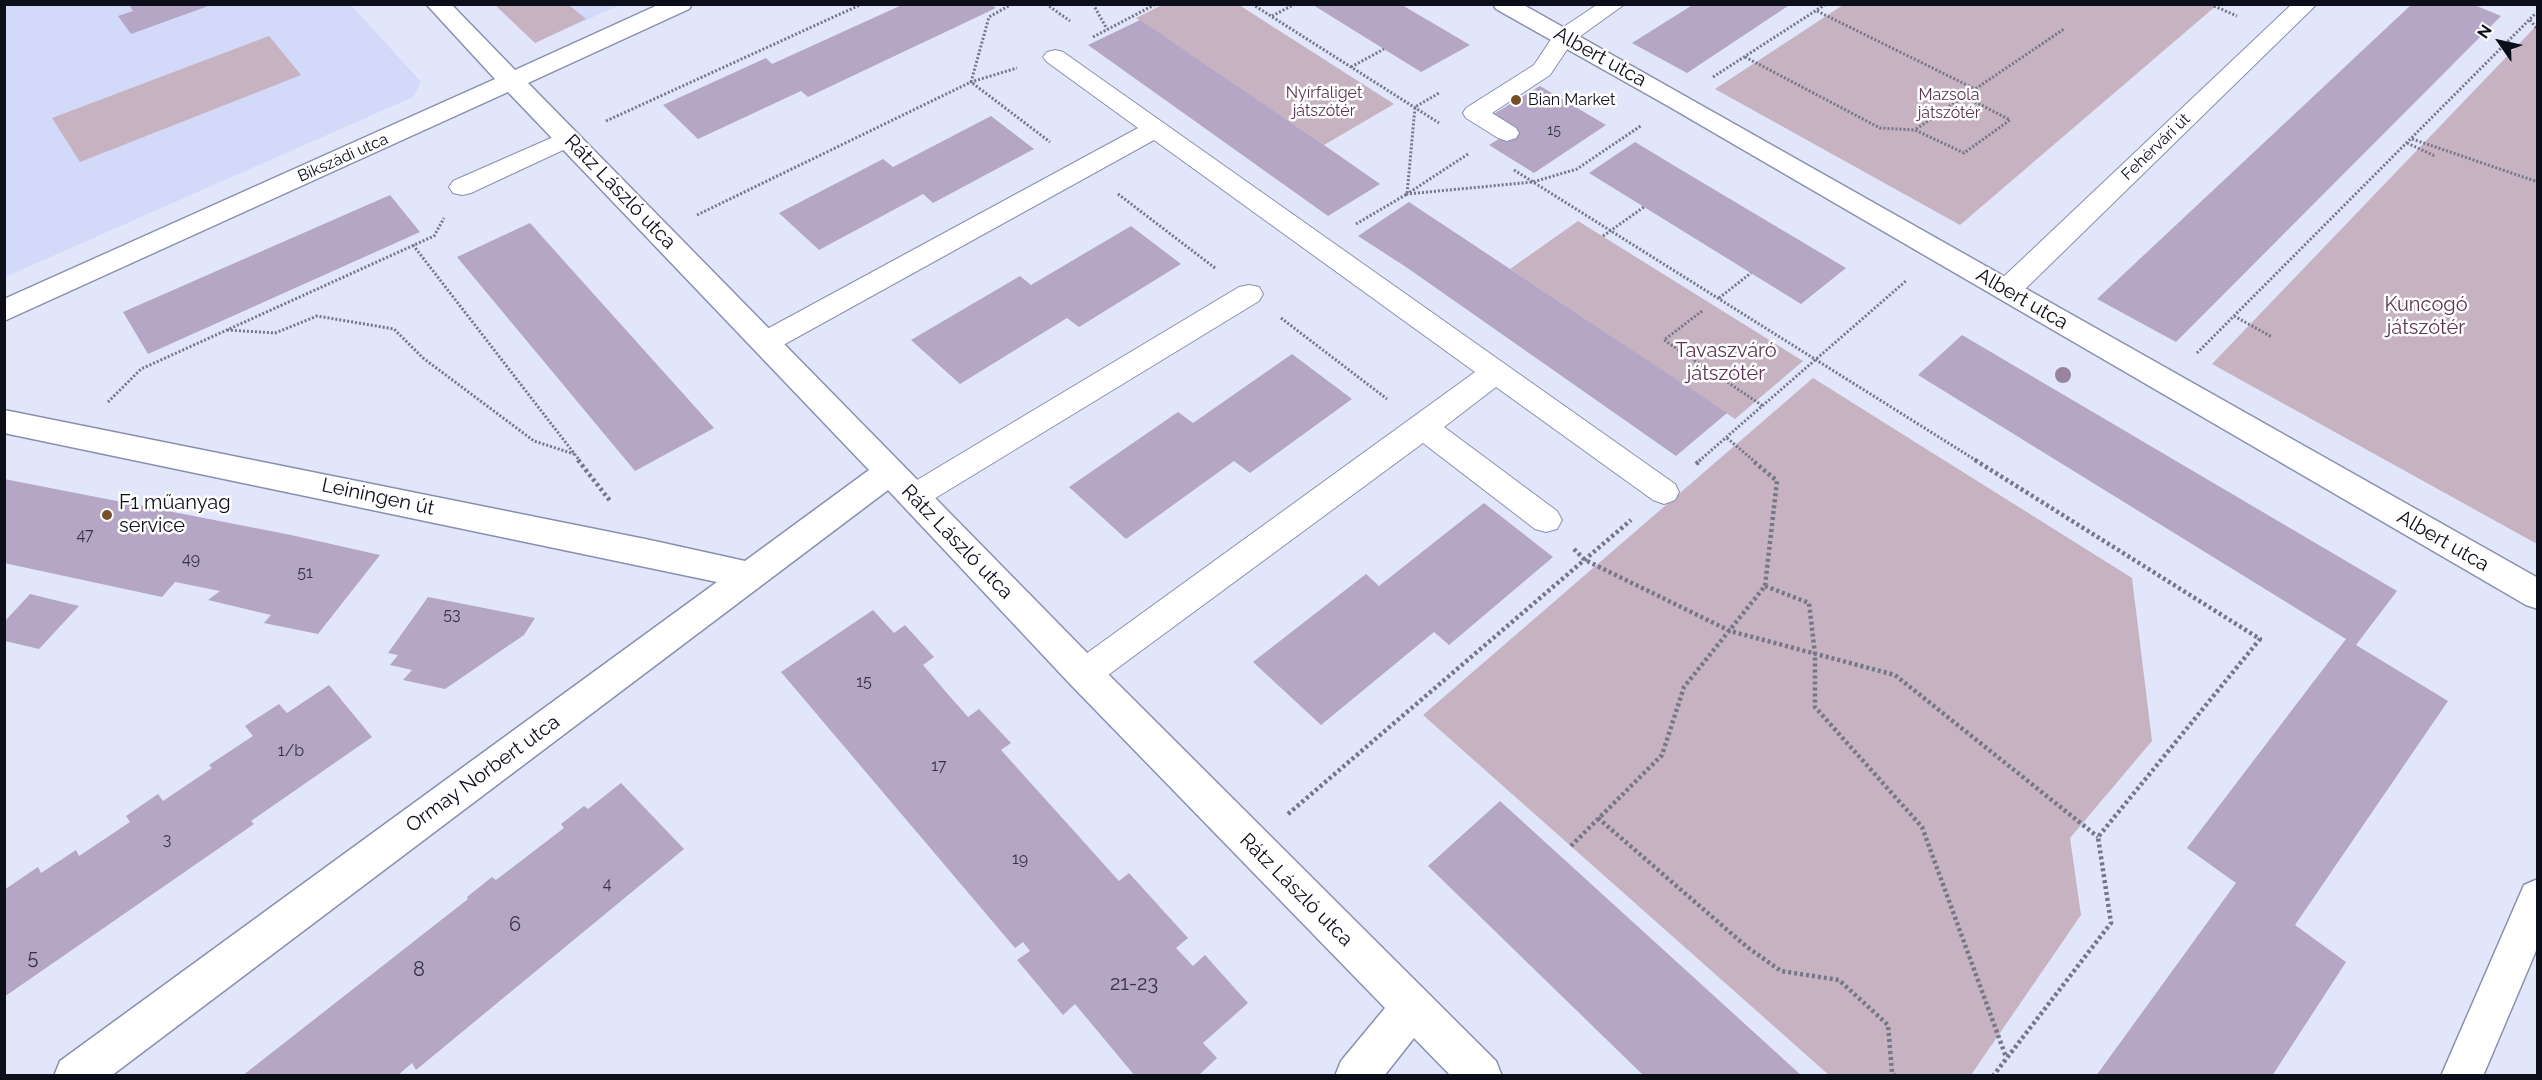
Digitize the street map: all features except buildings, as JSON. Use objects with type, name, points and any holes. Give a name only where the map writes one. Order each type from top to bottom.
[{"type":"street","name":"Rátz László utca","points":[[437,4],[1251,846],[1482,1076]]},
{"type":"street","name":"Bikszádi utca","points":[[4,311],[681,4]]},
{"type":"street","name":"Albert utca","points":[[1504,4],[2168,382],[2538,596]]},
{"type":"street","name":"Leiningen út","points":[[4,421],[650,553],[751,576]]},
{"type":"street","name":"Ormay Norbert utca","points":[[75,1076],[890,472]]},
{"type":"street","points":[[2462,1076],[2538,898]]},
{"type":"street","points":[[1356,1076],[1413,1006]]},
{"type":"lane","points":[[1508,133],[1475,113],[1542,70],[1564,37],[1614,4]]},
{"type":"lane","name":"Fehérvári út","points":[[2007,290],[2306,4]]},
{"type":"lane","points":[[1055,57],[1664,492]]},
{"type":"lane","points":[[766,342],[1155,129]]},
{"type":"lane","points":[[462,187],[567,139]]},
{"type":"lane","points":[[913,496],[1249,294]]},
{"type":"lane","points":[[1084,674],[1423,427],[1494,372]]},
{"type":"lane","points":[[1423,427],[1546,520]]},
{"type":"path","points":[[567,139],[862,4]]},
{"type":"path","points":[[971,82],[989,17],[1012,4]]},
{"type":"path","points":[[1093,4],[1107,29]]},
{"type":"path","points":[[660,234],[971,82],[1055,57],[1156,4]]},
{"type":"path","points":[[1252,4],[1442,124]]},
{"type":"path","points":[[1272,17],[1295,4]]},
{"type":"path","points":[[1677,101],[1826,4]]},
{"type":"path","points":[[1816,11],[1975,89]]},
{"type":"path","points":[[2168,382],[2536,14]]},
{"type":"path","points":[[2530,20],[2538,30]]},
{"type":"path","points":[[1915,130],[2064,29]]},
{"type":"path","points":[[1351,67],[1384,49]]},
{"type":"path","points":[[1744,57],[1880,128],[1915,130],[1964,153],[2010,120],[1964,96]]},
{"type":"path","points":[[971,82],[1423,427]]},
{"type":"path","points":[[2412,139],[2538,182]]},
{"type":"path","points":[[2407,143],[2435,156]]},
{"type":"path","points":[[1506,165],[2260,639],[2098,837]]},
{"type":"path","points":[[74,434],[141,369],[434,236],[462,187]]},
{"type":"path","points":[[1354,225],[1402,197]]},
{"type":"path","points":[[1603,236],[1644,207]]},
{"type":"path","points":[[413,245],[650,553]]},
{"type":"path","points":[[1251,846],[1940,252]]},
{"type":"path","points":[[1719,298],[1751,273]]},
{"type":"path","points":[[1702,311],[1664,340],[1763,406]]},
{"type":"path","points":[[226,330],[275,333],[317,316],[394,329],[423,358],[534,441],[574,454]]},
{"type":"path","points":[[2234,316],[2272,337]]},
{"type":"path","points":[[1571,846],[1662,755],[1684,687],[1765,586],[1777,481],[1727,438]]},
{"type":"path","points":[[1546,520],[1585,560],[1730,631],[1895,675],[2098,837],[2111,923],[1993,1076]]},
{"type":"path","points":[[1765,586],[1809,603],[1815,654],[1815,707],[1922,827],[2006,1058]]},
{"type":"path","points":[[1599,818],[1747,947],[1781,971],[1839,980],[1888,1024],[1892,1073],[1895,1076]]},
{"type":"shaded area","points":[[5,5],[351,5],[421,82],[413,97],[5,277]]},
{"type":"shaded area","points":[[495,5],[620,5],[535,43]]},
{"type":"green space","points":[[495,5],[569,5],[586,19],[535,43]]},
{"type":"green space","name":"Nyírfaliget játszótér","points":[[1162,5],[1239,5],[1394,104],[1324,145],[1136,18]]},
{"type":"green space","name":"Mazsola játszótér","points":[[1843,5],[2217,5],[1960,225],[1715,89]]},
{"type":"green space","name":"Kuncogó játszótér","points":[[2537,25],[2537,544],[2212,364]]},
{"type":"green space","points":[[269,36],[301,75],[80,162],[52,118]]},
{"type":"green space","name":"Tavaszváró játszótér","points":[[1578,221],[1803,361],[1735,419],[1510,269]]},
{"type":"green space","points":[[1813,378],[2132,578],[2152,741],[2070,838],[2081,915],[1971,1075],[1830,1076],[1423,715]]},
{"type":"place","name":"Bian Market","points":[[1516,100]]},
{"type":"place","name":"F1 műanyag service","points":[[107,515]]}]
